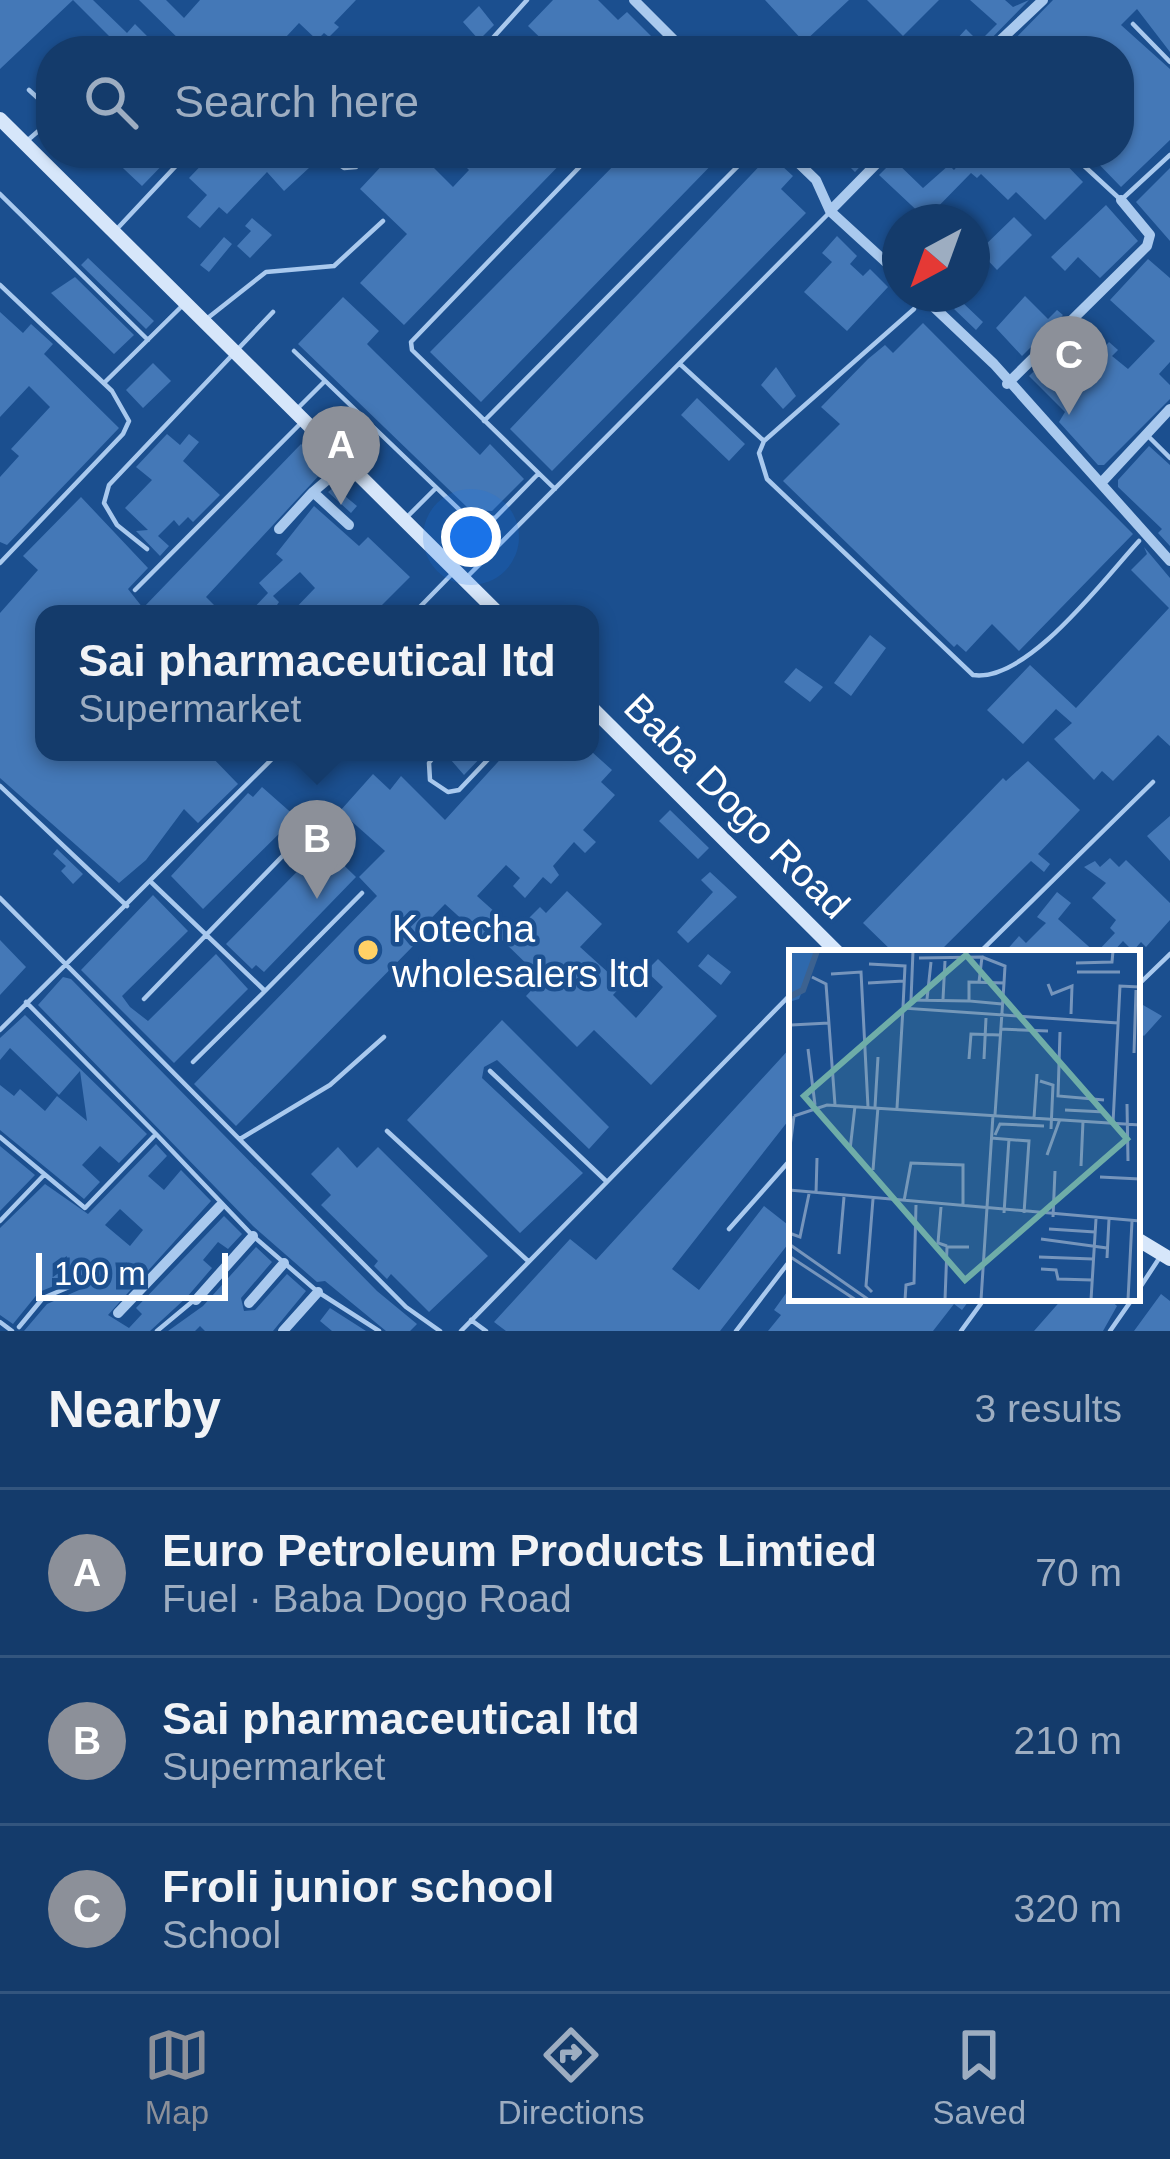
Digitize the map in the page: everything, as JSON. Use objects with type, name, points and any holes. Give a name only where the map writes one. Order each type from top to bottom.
[{"type":"street","points":[[634,0],[670,36]]},
{"type":"street","points":[[1005,36],[1043,0]]},
{"type":"street","points":[[0,119],[36,154]]},
{"type":"street","points":[[51,168],[491,605]]},
{"type":"street","points":[[804,168],[816,180],[830,211],[882,259]]},
{"type":"street","points":[[830,211],[872,168]]},
{"type":"street","points":[[1006,384],[1147,246],[1150,235],[1120,200]]},
{"type":"street","points":[[942,312],[1170,561]]},
{"type":"street","points":[[1102,482],[1170,409]]},
{"type":"street","points":[[279,529],[347,463]]},
{"type":"street","points":[[313,492],[349,525]]},
{"type":"street","name":"Baba Dogo Road","points":[[599,715],[833,950]]},
{"type":"street","points":[[118,1313],[220,1206]]},
{"type":"street","points":[[196,1300],[254,1236]]},
{"type":"street","points":[[1140,1240],[1166,1257]]},
{"type":"street","points":[[249,1303],[284,1263]]},
{"type":"street","points":[[283,1331],[318,1292]]},
{"type":"lane","points":[[495,36],[527,0]]},
{"type":"lane","points":[[1133,24],[1170,62]]},
{"type":"lane","points":[[28,90],[36,97]]},
{"type":"lane","points":[[25,143],[36,133]]},
{"type":"lane","points":[[1086,168],[1120,200],[1170,155]]},
{"type":"lane","points":[[115,230],[174,168]]},
{"type":"lane","points":[[555,489],[412,350],[411,342],[579,168]]},
{"type":"lane","points":[[484,421],[736,168]]},
{"type":"lane","points":[[0,194],[148,340]]},
{"type":"lane","points":[[424,605],[555,489],[830,211]]},
{"type":"lane","points":[[205,321],[266,272],[334,266],[383,221]]},
{"type":"lane","points":[[0,285],[104,383],[128,421],[124,434],[0,563]]},
{"type":"lane","points":[[104,383],[186,302]]},
{"type":"lane","points":[[147,549],[117,525],[104,502],[109,485],[273,312]]},
{"type":"lane","points":[[911,312],[764,441],[759,453],[767,479],[973,675],[987,677],[1023,662],[1138,541]]},
{"type":"lane","points":[[294,351],[467,517],[495,518],[538,474]]},
{"type":"lane","points":[[680,364],[764,441]]},
{"type":"lane","points":[[135,590],[300,415],[326,381]]},
{"type":"lane","points":[[1146,434],[1170,458]]},
{"type":"lane","points":[[406,519],[436,488]]},
{"type":"lane","points":[[0,1030],[270,761]]},
{"type":"lane","points":[[431,761],[430,780],[448,792],[459,790],[486,761]]},
{"type":"lane","points":[[982,950],[1153,782]]},
{"type":"lane","points":[[0,786],[127,906]]},
{"type":"lane","points":[[144,999],[300,838]]},
{"type":"lane","points":[[152,882],[266,991]]},
{"type":"lane","points":[[193,1062],[362,893]]},
{"type":"lane","points":[[0,898],[406,1307],[440,1331]]},
{"type":"lane","points":[[1140,983],[1170,954]]},
{"type":"lane","points":[[461,1331],[789,996]]},
{"type":"lane","points":[[26,1002],[220,1206],[318,1292],[379,1331]]},
{"type":"lane","points":[[240,1138],[299,1106],[384,1037]]},
{"type":"lane","points":[[490,1070],[605,1180]]},
{"type":"lane","points":[[387,1131],[527,1260]]},
{"type":"lane","points":[[0,1137],[85,1208],[156,1134]]},
{"type":"lane","points":[[729,1228],[789,1161]]},
{"type":"lane","points":[[0,1221],[44,1175]]},
{"type":"lane","points":[[1140,1289],[1166,1257]]},
{"type":"lane","points":[[736,1331],[789,1262]]},
{"type":"lane","points":[[0,1322],[18,1330],[43,1298],[81,1282]]},
{"type":"lane","points":[[157,1331],[182,1305],[196,1300]]},
{"type":"lane","points":[[961,1331],[983,1301]]},
{"type":"lane","points":[[1110,1331],[1131,1301]]},
{"type":"lane","points":[[472,1320],[486,1331]]},
{"type":"building","points":[[0,0],[73,0],[0,69]]},
{"type":"building","points":[[73,0],[93,0],[127,33],[135,24],[147,36],[109,36]]},
{"type":"building","points":[[139,0],[166,0],[184,18],[200,0],[356,0],[334,23],[339,27],[330,36],[313,36],[299,23],[287,36],[176,36]]},
{"type":"building","points":[[553,0],[598,0],[618,20],[627,12],[651,36],[538,36],[528,26]]},
{"type":"building","points":[[765,0],[849,0],[810,36],[798,36]]},
{"type":"building","points":[[867,0],[939,0],[903,36]]},
{"type":"building","points":[[970,0],[1005,0],[1013,7],[1029,0],[994,36],[985,36],[997,24]]},
{"type":"building","points":[[1053,0],[1170,0],[1170,52],[1137,9],[1121,25],[1133,36],[1018,36]]},
{"type":"building","points":[[479,6],[494,25],[483,36],[475,36],[463,22]]},
{"type":"building","points":[[1134,37],[1170,69],[1170,140],[1121,187],[1103,168],[1134,168]]},
{"type":"building","points":[[123,168],[159,168],[142,186]]},
{"type":"building","points":[[199,168],[309,168],[284,191],[267,172],[227,214],[219,207],[200,228],[187,217],[207,195],[189,178]]},
{"type":"building","points":[[380,168],[434,168],[453,187],[467,168],[556,168],[404,325],[360,283],[407,234],[360,189]]},
{"type":"building","points":[[611,168],[708,168],[481,402],[430,352]]},
{"type":"building","points":[[758,168],[784,168],[793,176],[781,189],[806,213],[552,471],[510,429]]},
{"type":"building","points":[[886,168],[902,168],[923,188],[946,168],[1069,168],[1083,182],[1045,220],[1016,192],[1008,200],[981,174],[977,178],[971,173],[941,204],[910,204],[879,175]]},
{"type":"building","points":[[1170,168],[1170,241],[1136,202]]},
{"type":"building","points":[[1106,205],[1138,241],[1100,278],[1078,257],[1065,271],[1051,257]]},
{"type":"building","points":[[1014,217],[1032,235],[997,270],[990,263],[990,240]]},
{"type":"building","points":[[252,218],[272,235],[250,258],[237,246],[251,231],[245,226]]},
{"type":"building","points":[[837,236],[857,256],[850,264],[863,276],[870,269],[882,281],[882,293],[847,331],[804,292],[832,262],[822,253]]},
{"type":"building","points":[[224,237],[232,244],[209,272],[200,265]]},
{"type":"building","points":[[88,258],[154,321],[146,329],[81,265]]},
{"type":"building","points":[[1148,259],[1170,278],[1170,362],[1159,374],[1170,385],[1170,399],[1104,465],[1098,465],[1059,422],[1065,412],[1029,376],[1078,328],[1101,351],[1109,342],[1118,350],[1112,356],[1128,369],[1155,341],[1110,300]]},
{"type":"building","points":[[75,277],[134,335],[114,354],[51,293]]},
{"type":"building","points":[[1025,296],[1048,319],[1057,310],[1063,315],[1022,356],[996,328]]},
{"type":"building","points":[[343,297],[379,331],[367,344],[480,455],[490,444],[524,479],[492,511],[470,510],[298,344]]},
{"type":"building","points":[[0,312],[23,333],[31,324],[53,344],[44,354],[119,428],[7,545],[0,542],[0,477],[19,456],[11,449],[50,407],[29,386],[0,417]]},
{"type":"building","points":[[957,312],[972,312],[983,322],[976,330]]},
{"type":"building","points":[[923,323],[1133,534],[1019,651],[992,624],[966,652],[957,644],[954,647],[783,481],[840,424],[821,407],[885,345],[893,353]]},
{"type":"building","points":[[153,363],[171,381],[143,408],[126,390]]},
{"type":"building","points":[[776,367],[796,396],[783,409],[761,385]]},
{"type":"building","points":[[697,398],[745,444],[729,461],[681,415]]},
{"type":"building","points":[[167,434],[180,445],[189,434],[199,442],[183,461],[220,495],[193,522],[188,517],[179,526],[174,520],[158,536],[169,546],[160,556],[136,531],[148,530],[125,508],[152,480],[136,467]]},
{"type":"building","points":[[301,444],[326,468],[206,597],[214,605],[146,605]]},
{"type":"building","points":[[1149,446],[1170,465],[1170,546],[1158,533],[1162,529],[1118,487],[1118,480]]},
{"type":"building","points":[[334,487],[357,506],[351,513],[328,492]]},
{"type":"building","points":[[81,497],[148,568],[128,589],[141,605],[35,605],[35,761],[216,761],[238,784],[198,823],[184,809],[146,860],[119,883],[0,778],[0,613],[38,570],[23,556]]},
{"type":"building","points":[[314,506],[359,546],[368,537],[410,577],[382,605],[299,605],[315,588],[300,572],[273,596],[277,605],[257,605],[268,593],[259,583],[283,560],[276,554]]},
{"type":"building","points":[[1144,547],[1170,578],[1170,746],[1158,735],[1113,781],[1102,771],[1094,780],[1054,739],[1072,723],[1056,709],[1023,744],[987,710],[1030,665],[1076,708],[1169,608],[1131,570],[1147,554]]},
{"type":"building","points":[[870,635],[886,648],[851,696],[834,683]]},
{"type":"building","points":[[796,668],[823,687],[810,702],[784,682]]},
{"type":"building","points":[[599,758],[612,770],[601,782],[615,795],[583,830],[596,842],[585,853],[574,842],[553,866],[559,875],[551,884],[543,877],[525,898],[513,886],[520,878],[506,865],[477,896],[516,931],[540,907],[546,913],[567,891],[602,924],[580,947],[622,985],[613,995],[636,1018],[663,987],[646,971],[658,959],[717,1016],[651,1085],[594,1030],[577,1047],[526,996],[542,979],[496,934],[488,943],[445,904],[414,936],[419,940],[236,1126],[194,1084],[377,896],[359,877],[385,851],[340,811],[373,774],[390,790],[401,776],[445,820],[499,761]]},
{"type":"building","points":[[452,761],[477,761],[464,775]]},
{"type":"building","points":[[1028,761],[1080,810],[1038,854],[1050,864],[1044,872],[1031,861],[941,950],[891,950],[863,923],[1003,778],[1006,781]]},
{"type":"building","points":[[262,787],[296,817],[203,909],[171,876],[248,793],[253,797]]},
{"type":"building","points":[[670,810],[709,848],[698,859],[659,821]]},
{"type":"building","points":[[1170,816],[1170,861],[1147,836]]},
{"type":"building","points":[[323,845],[356,877],[264,972],[256,965],[252,969],[226,944]]},
{"type":"building","points":[[57,849],[83,874],[73,884],[61,871],[66,866],[53,854]]},
{"type":"building","points":[[1110,858],[1119,867],[1126,860],[1170,903],[1170,920],[1146,947],[1141,942],[1132,950],[1123,941],[1115,950],[1099,950],[1115,933],[1110,928],[1116,920],[1092,898],[1106,883],[1084,867],[1095,861],[1100,867]]},
{"type":"building","points":[[710,872],[737,897],[688,943],[677,932],[713,892],[701,880]]},
{"type":"building","points":[[1057,892],[1071,903],[1058,919],[1093,950],[1007,950],[1019,936],[1026,943],[1046,923],[1037,917]]},
{"type":"building","points":[[153,895],[188,931],[122,996],[130,1007],[148,1021],[216,954],[248,989],[174,1063],[81,970]]},
{"type":"building","points":[[0,940],[26,967],[0,995]]},
{"type":"building","points":[[708,954],[731,972],[721,985],[698,966]]},
{"type":"building","points":[[63,977],[71,979],[377,1291],[417,1324],[410,1331],[386,1331],[325,1281],[317,1282],[253,1226],[38,1005]]},
{"type":"building","points":[[1143,1005],[1162,1016],[1144,1036]]},
{"type":"building","points":[[25,1015],[147,1134],[119,1163],[100,1146],[82,1165],[100,1182],[84,1199],[0,1130],[0,1085],[14,1096],[20,1089],[45,1111],[57,1096],[87,1121],[80,1071],[59,1095],[10,1048],[0,1060],[0,1038]]},
{"type":"building","points":[[502,1020],[609,1127],[589,1149],[497,1060],[484,1067],[482,1078],[583,1173],[520,1233],[407,1120]]},
{"type":"building","points":[[789,1049],[789,1120],[672,1269],[699,1290],[764,1206],[789,1226],[789,1243],[720,1331],[506,1331],[494,1322],[570,1239],[596,1260]]},
{"type":"building","points":[[156,1144],[167,1156],[148,1176],[164,1190],[181,1170],[211,1201],[108,1315],[129,1328],[142,1314],[136,1308],[224,1216],[242,1234],[228,1249],[218,1242],[203,1260],[212,1268],[150,1331],[24,1331],[47,1304],[86,1287],[87,1278],[81,1275],[39,1292],[13,1324],[0,1315],[0,1228],[45,1184],[88,1214]],"holes":[[[120,1209],[143,1230],[130,1246],[105,1225]]]},
{"type":"building","points":[[0,1146],[35,1175],[0,1211]]},
{"type":"building","points":[[338,1147],[357,1168],[378,1147],[488,1256],[429,1312],[391,1274],[387,1279],[374,1266],[378,1261],[321,1205],[331,1195],[311,1174]]},
{"type":"building","points":[[256,1247],[272,1262],[241,1298],[244,1311],[255,1310],[287,1274],[306,1291],[273,1331],[205,1331],[200,1326],[195,1331],[168,1331],[203,1306]]},
{"type":"building","points":[[789,1289],[789,1301],[969,1301],[962,1310],[954,1304],[933,1331],[768,1331],[781,1315],[774,1310]]},
{"type":"building","points":[[1161,1294],[1170,1301],[1170,1331],[1134,1331]]},
{"type":"building","points":[[1060,1301],[1111,1301],[1117,1306],[1103,1331],[1034,1331]]},
{"type":"building","points":[[330,1308],[366,1331],[332,1331],[320,1321]]},
{"type":"place","name":"Froli junior school","points":[[1069,415]]},
{"type":"place","name":"Euro Petroleum Products Limtied","points":[[341,505]]},
{"type":"place","name":"Sai pharmaceutical ltd","points":[[317,899]]},
{"type":"place","name":"Kotecha wholesalers ltd","points":[[368,950]]}]
